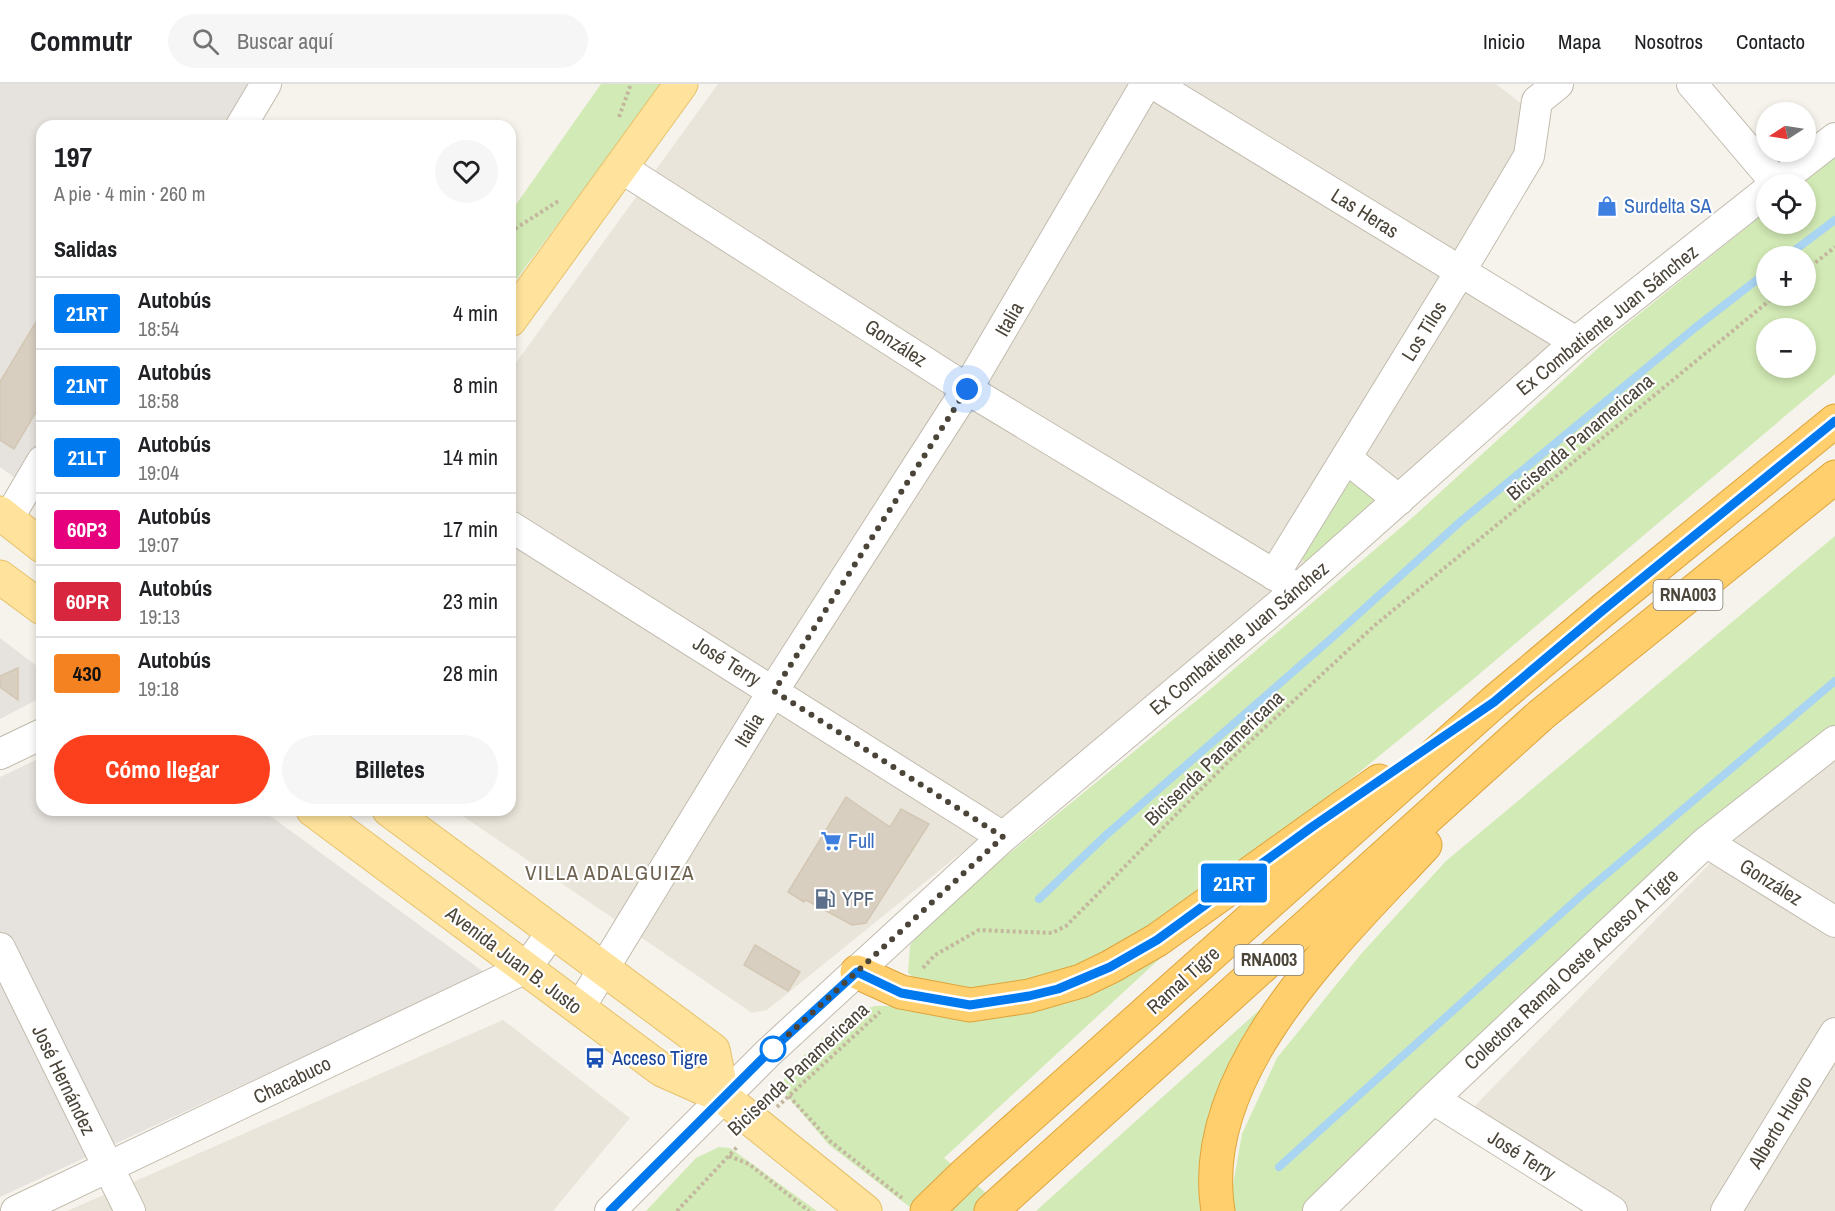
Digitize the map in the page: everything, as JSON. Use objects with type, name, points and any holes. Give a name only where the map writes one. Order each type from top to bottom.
[{"type":"highway","name":"RNA003","points":[[1494,702],[1835,421]]},
{"type":"highway","name":"RNA003","points":[[994,1209],[1542,714],[1835,477]]},
{"type":"highway","points":[[857,972],[901,993],[970,1005],[1058,989],[1110,967],[1157,940],[1312,827],[1494,702]]},
{"type":"highway","name":"Ramal Tigre","points":[[919,1208],[964,1175],[1494,702]]},
{"type":"highway","points":[[1218,1211],[1215,1192],[1215,1160],[1232,1094],[1277,1016],[1323,955],[1542,714]]},
{"type":"main road","points":[[516,312],[681,84]]},
{"type":"main road","points":[[4,516],[36,541]]},
{"type":"main road","points":[[0,577],[36,604]]},
{"type":"main road","name":"Avenida Juan B. Justo","points":[[321,816],[662,1070],[723,1098],[865,1211]]},
{"type":"main road","points":[[397,816],[713,1050],[723,1098]]},
{"type":"street","points":[[245,120],[266,84]]},
{"type":"street","name":"Italia","points":[[579,1009],[774,691],[967,389],[1146,84]]},
{"type":"street","name":"Las Heras","points":[[1154,84],[1576,342]]},
{"type":"street","points":[[1692,84],[1763,174]]},
{"type":"street","name":"Los Tilos","points":[[1286,582],[1346,458],[1529,156],[1537,90]]},
{"type":"street","name":"Ex Combatiente Juan Sánchez","points":[[1788,174],[1835,138]]},
{"type":"street","name":"González","points":[[620,167],[967,389],[1286,582]]},
{"type":"street","name":"Ex Combatiente Juan Sánchez","points":[[610,1211],[723,1098],[857,972],[1286,582],[1399,500],[1576,342],[1756,199]]},
{"type":"street","points":[[1346,458],[1399,500]]},
{"type":"street","points":[[4,516],[36,470]]},
{"type":"street","name":"José Terry","points":[[516,530],[1003,837]]},
{"type":"street","points":[[0,754],[36,737]]},
{"type":"street","name":"Colectora Ramal Oeste Acceso A Tigre","points":[[1318,1211],[1433,1099],[1706,842],[1835,741]]},
{"type":"street","name":"González","points":[[1706,842],[1835,922]]},
{"type":"street","name":"Chacabuco","points":[[16,1211],[525,968],[553,931]]},
{"type":"street","name":"José Hernández","points":[[0,948],[130,1211]]},
{"type":"street","name":"Alberto Hueyo","points":[[1726,1211],[1835,1033]]},
{"type":"street","name":"José Terry","points":[[1433,1099],[1612,1211]]},
{"type":"path","points":[[616,125],[631,84]]},
{"type":"path","points":[[516,228],[563,198]]},
{"type":"path","points":[[1816,262],[1835,247]]},
{"type":"path","name":"Bicisenda Panamericana","points":[[677,1211],[758,1125],[901,993],[935,955],[979,930],[1052,933],[1066,926],[1231,759],[1374,626],[1763,306]]},
{"type":"path","points":[[789,1096],[830,1141],[919,1208]]},
{"type":"path","points":[[729,1156],[749,1164],[809,1211]]},
{"type":"shaded area","points":[[0,84],[254,84],[233,120],[36,120],[36,494],[0,467]]},
{"type":"shaded area","points":[[718,84],[1496,84],[1523,105],[1519,156],[1454,259],[1577,330],[1303,576],[767,1010],[752,1013],[463,816],[516,816],[516,363]]},
{"type":"shaded area","points":[[0,638],[36,665],[36,700],[0,719]]},
{"type":"shaded area","points":[[1835,759],[1835,1211],[1627,1211],[1469,1112],[1725,848]]},
{"type":"shaded area","points":[[36,760],[36,816],[270,816],[485,973],[0,1197],[0,777]]},
{"type":"shaded area","points":[[503,1020],[630,1118],[553,1211],[67,1211]]},
{"type":"green space","points":[[601,84],[662,84],[516,280],[516,204]]},
{"type":"green space","points":[[1835,156],[1835,374],[1471,681],[1308,814],[1187,902],[1096,959],[1037,981],[971,989],[923,985],[908,973],[910,946],[925,922],[1207,692],[1412,518],[1607,340],[1756,220],[1756,234],[1816,234],[1816,174],[1812,174]]},
{"type":"green space","points":[[1353,471],[1382,495],[1307,562],[1303,561],[1302,558]]},
{"type":"green space","points":[[1835,536],[1835,728],[1307,1211],[1230,1211],[1242,1134],[1277,1058],[1361,954],[1446,861]]},
{"type":"green space","points":[[1168,951],[944,1158],[1008,1211],[915,1211],[829,1145],[784,1092],[784,1079],[798,1061],[849,1014],[875,1006],[904,1006]]},
{"type":"green space","points":[[1307,967],[1235,1078],[1209,1211],[1036,1211]]},
{"type":"green space","points":[[719,1147],[730,1148],[817,1211],[646,1211],[696,1158]]},
{"type":"building","points":[[36,322],[36,412],[14,449],[0,440],[0,382]]},
{"type":"building","points":[[18,668],[18,700],[0,687],[0,676]]},
{"type":"building","points":[[846,797],[890,827],[901,809],[929,824],[866,923],[852,925],[788,892]]},
{"type":"building","points":[[755,945],[800,972],[788,991],[744,965]]},
{"type":"waterway","points":[[1800,246],[1835,220]]},
{"type":"waterway","points":[[1039,899],[1105,836],[1333,637],[1461,521],[1696,327],[1756,281]]},
{"type":"waterway","points":[[1279,1167],[1584,893],[1835,681]]},
{"type":"bus line","name":"21RT","points":[[610,1211],[768,1053],[857,972],[901,993],[970,1005],[1058,989],[1110,967],[1157,940],[1312,827],[1494,702],[1835,421]]},
{"type":"place","name":"Surdelta SA","points":[[1607,206]]},
{"type":"place","name":"Full","points":[[831,841]]},
{"type":"place","name":"YPF","points":[[825,899]]},
{"type":"place","name":"Acceso Tigre","points":[[595,1058]]},
{"type":"district","name":"VILLA ADALGUIZA","points":[[610,873]]},
{"type":"route","points":[[773,1049],[1003,837],[774,691],[967,389]]}]
